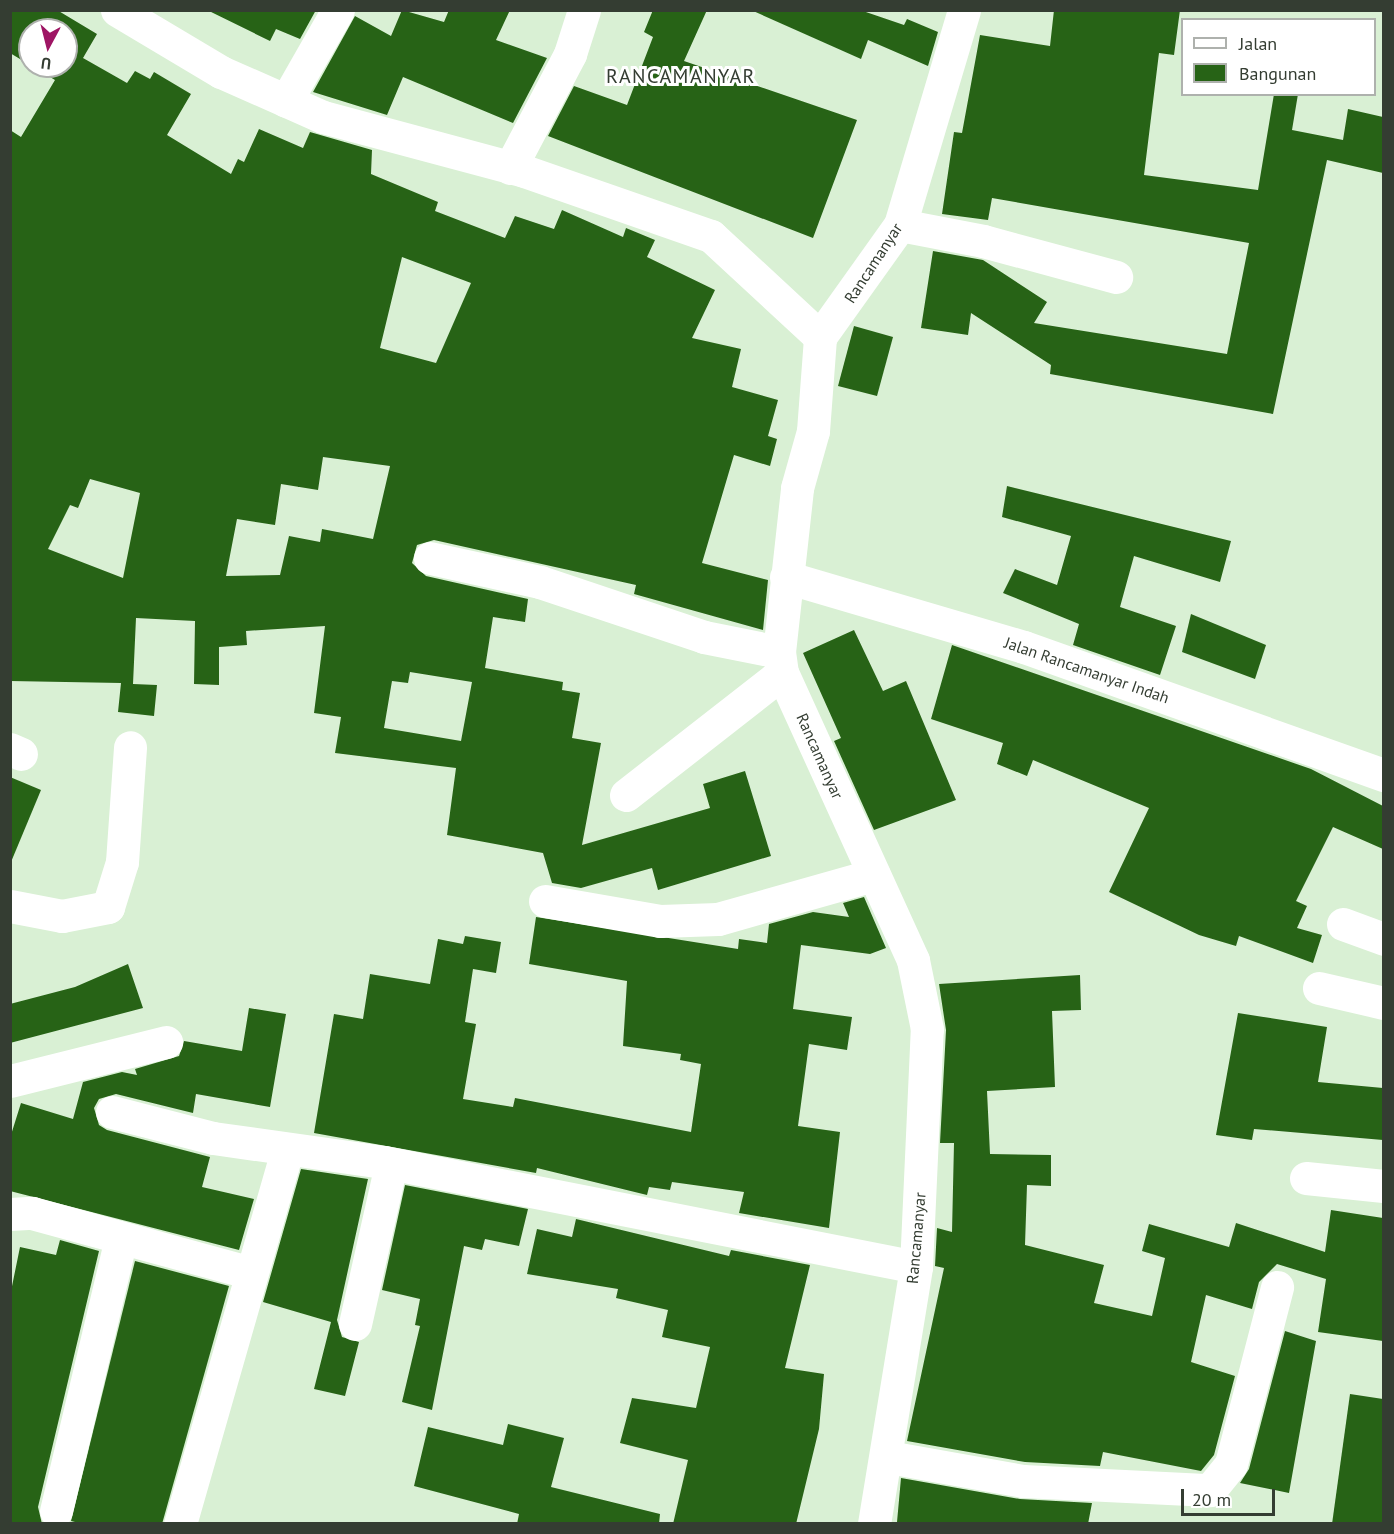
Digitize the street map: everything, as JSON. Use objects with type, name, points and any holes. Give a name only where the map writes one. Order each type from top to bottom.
[{"type":"street","points":[[117,10],[221,72],[323,117],[510,168],[711,236],[820,338]]},
{"type":"street","points":[[286,101],[338,10]]},
{"type":"street","points":[[510,168],[570,54],[584,10]]},
{"type":"street","name":"Rancamanyar","points":[[874,1524],[888,1457],[916,1267],[927,1029],[913,960],[781,662],[786,577],[797,488],[813,431],[820,338],[900,225],[964,10]]},
{"type":"street","points":[[900,225],[982,241],[1116,277]]},
{"type":"street","points":[[430,558],[540,582],[781,662]]},
{"type":"street","name":"Jalan Rancamanyar Indah","points":[[786,577],[1024,647],[1383,775]]},
{"type":"street","points":[[626,795],[781,662]]},
{"type":"street","points":[[10,906],[62,916],[108,907],[122,862],[130,747]]},
{"type":"street","points":[[545,902],[660,921],[718,919],[874,875]]},
{"type":"street","points":[[1343,924],[1383,939]]},
{"type":"street","points":[[1319,987],[1383,1003]]},
{"type":"street","points":[[10,1081],[166,1042]]},
{"type":"street","points":[[112,1112],[287,1151],[391,1164],[916,1267]]},
{"type":"street","points":[[180,1524],[250,1273],[287,1151]]},
{"type":"street","points":[[355,1324],[391,1164]]},
{"type":"street","points":[[1306,1178],[1383,1186]]},
{"type":"street","points":[[10,1214],[32,1213],[250,1273]]},
{"type":"street","points":[[56,1511],[121,1239]]},
{"type":"street","points":[[888,1457],[1023,1481],[1210,1490],[1231,1464],[1277,1287]]},
{"type":"building","points":[[10,10],[57,10],[70,18],[18,18],[18,58],[10,53]]},
{"type":"building","points":[[207,10],[316,10],[300,39],[276,29],[270,41]]},
{"type":"building","points":[[402,10],[444,22],[449,10],[510,10],[496,40],[547,58],[513,123],[403,77],[387,115],[313,92],[355,16],[391,36]]},
{"type":"building","points":[[653,10],[707,10],[684,61],[857,120],[813,238],[548,136],[574,86],[627,105],[653,37],[644,32]]},
{"type":"building","points":[[751,10],[860,10],[904,25],[907,19],[938,32],[928,66],[868,40],[861,59]]},
{"type":"building","points":[[1054,10],[1180,10],[1174,55],[1159,53],[1144,175],[1258,190],[1274,96],[1298,96],[1292,130],[1343,140],[1348,109],[1383,117],[1383,173],[1327,160],[1273,414],[1050,374],[1051,365],[971,313],[968,335],[921,328],[933,251],[983,260],[1047,302],[1034,323],[1227,354],[1249,243],[992,198],[988,220],[942,214],[954,132],[962,133],[980,35],[1050,46]]},
{"type":"building","points":[[78,23],[97,34],[83,58],[127,83],[135,71],[150,79],[154,72],[191,94],[167,135],[231,174],[238,159],[244,162],[259,129],[303,148],[310,132],[372,150],[371,174],[438,202],[435,211],[505,238],[515,216],[554,229],[562,210],[623,237],[626,228],[655,240],[647,257],[715,290],[692,338],[741,349],[732,387],[778,400],[768,436],[777,439],[770,466],[734,455],[702,563],[768,580],[763,630],[634,594],[636,585],[434,540],[417,545],[412,563],[426,576],[528,599],[525,622],[493,617],[485,668],[563,682],[562,690],[580,693],[572,738],[601,743],[582,845],[710,808],[703,784],[745,771],[771,856],[658,890],[652,868],[581,888],[552,883],[543,853],[447,835],[456,768],[335,753],[341,717],[314,713],[325,626],[246,631],[247,645],[219,647],[219,685],[194,684],[195,621],[136,618],[133,684],[157,685],[154,716],[118,712],[121,683],[10,681],[10,130],[21,137],[55,80],[52,78],[78,78]],"holes":[[[402,257],[471,283],[436,363],[380,348]],[[323,457],[390,466],[373,539],[322,529],[320,542],[289,536],[280,575],[226,576],[237,519],[275,525],[281,484],[318,490]],[[90,479],[140,493],[123,578],[48,549],[70,505],[78,508]],[[410,672],[472,682],[461,741],[384,728],[392,681],[408,683]]]},
{"type":"building","points":[[854,326],[893,337],[877,396],[838,386]]},
{"type":"building","points":[[1007,486],[1231,541],[1220,582],[1134,556],[1120,607],[1176,626],[1160,675],[1073,645],[1079,624],[1003,593],[1015,569],[1057,585],[1071,536],[1002,517]]},
{"type":"building","points":[[1191,614],[1266,645],[1255,679],[1182,652]]},
{"type":"building","points":[[854,630],[883,691],[906,681],[956,800],[874,830],[834,741],[841,738],[803,653]]},
{"type":"building","points":[[952,645],[1311,769],[1383,806],[1383,849],[1333,827],[1296,901],[1307,906],[1297,928],[1322,935],[1313,963],[1239,936],[1236,946],[1199,935],[1109,892],[1149,808],[1033,760],[1027,776],[997,764],[1003,743],[931,719]]},
{"type":"building","points":[[10,777],[41,790],[11,862],[10,862]]},
{"type":"building","points":[[864,897],[886,948],[870,954],[801,945],[793,1009],[852,1017],[847,1050],[809,1044],[798,1126],[840,1132],[829,1228],[739,1213],[744,1192],[672,1182],[670,1190],[649,1187],[647,1195],[537,1168],[536,1173],[314,1133],[334,1014],[363,1019],[370,974],[430,984],[438,939],[463,944],[465,936],[501,942],[496,973],[473,969],[465,1022],[476,1024],[463,1099],[513,1107],[515,1098],[691,1132],[701,1064],[680,1060],[681,1054],[623,1046],[627,981],[529,964],[536,917],[738,949],[739,939],[767,943],[769,924],[813,912],[849,917],[843,903]]},
{"type":"building","points":[[128,964],[143,1008],[10,1043],[10,1004],[75,987]]},
{"type":"building","points":[[1080,975],[1081,1010],[1052,1011],[1055,1087],[987,1091],[990,1154],[1051,1155],[1051,1186],[1027,1185],[1025,1245],[1104,1265],[1094,1303],[1152,1316],[1165,1258],[1142,1251],[1149,1224],[1229,1247],[1236,1223],[1325,1252],[1331,1210],[1383,1218],[1383,1341],[1318,1332],[1326,1279],[1277,1264],[1259,1282],[1252,1309],[1206,1295],[1191,1362],[1235,1376],[1214,1455],[1201,1471],[1103,1452],[1100,1466],[1025,1462],[907,1441],[944,1268],[935,1266],[937,1228],[952,1232],[954,1143],[940,1143],[946,1030],[939,984]]},
{"type":"building","points":[[249,1008],[286,1014],[270,1107],[196,1094],[193,1113],[116,1094],[99,1099],[94,1108],[99,1125],[107,1130],[210,1157],[202,1187],[254,1199],[239,1250],[10,1191],[10,1138],[21,1103],[73,1119],[83,1082],[122,1072],[137,1075],[135,1069],[179,1056],[184,1041],[242,1051]]},
{"type":"building","points":[[1238,1013],[1327,1027],[1318,1082],[1383,1088],[1383,1140],[1254,1129],[1252,1140],[1216,1135]]},
{"type":"building","points":[[301,1169],[368,1179],[337,1320],[342,1337],[359,1342],[345,1396],[314,1389],[331,1322],[263,1302]]},
{"type":"building","points":[[405,1185],[528,1209],[519,1246],[485,1239],[482,1250],[464,1246],[432,1410],[402,1402],[420,1326],[415,1325],[420,1299],[382,1290]]},
{"type":"building","points":[[576,1219],[729,1256],[731,1250],[810,1265],[785,1368],[824,1374],[819,1429],[796,1524],[673,1524],[688,1460],[620,1443],[632,1398],[696,1408],[710,1347],[662,1337],[668,1310],[616,1298],[618,1289],[527,1274],[537,1229],[572,1237]]},
{"type":"building","points":[[60,1240],[99,1251],[38,1507],[42,1524],[10,1524],[10,1296],[20,1247],[56,1255]]},
{"type":"building","points":[[135,1261],[229,1286],[162,1524],[83,1524],[71,1521]]},
{"type":"building","points":[[1285,1331],[1316,1341],[1289,1493],[1240,1483],[1249,1469]]},
{"type":"building","points":[[1350,1394],[1383,1399],[1383,1524],[1332,1524]]},
{"type":"building","points":[[508,1424],[564,1438],[551,1487],[660,1514],[659,1524],[517,1524],[519,1514],[414,1486],[428,1427],[503,1445]]},
{"type":"building","points":[[901,1478],[1020,1499],[1092,1503],[1088,1524],[897,1522]]},
{"type":"district","name":"RANCAMANYAR","points":[[681,76]]}]
